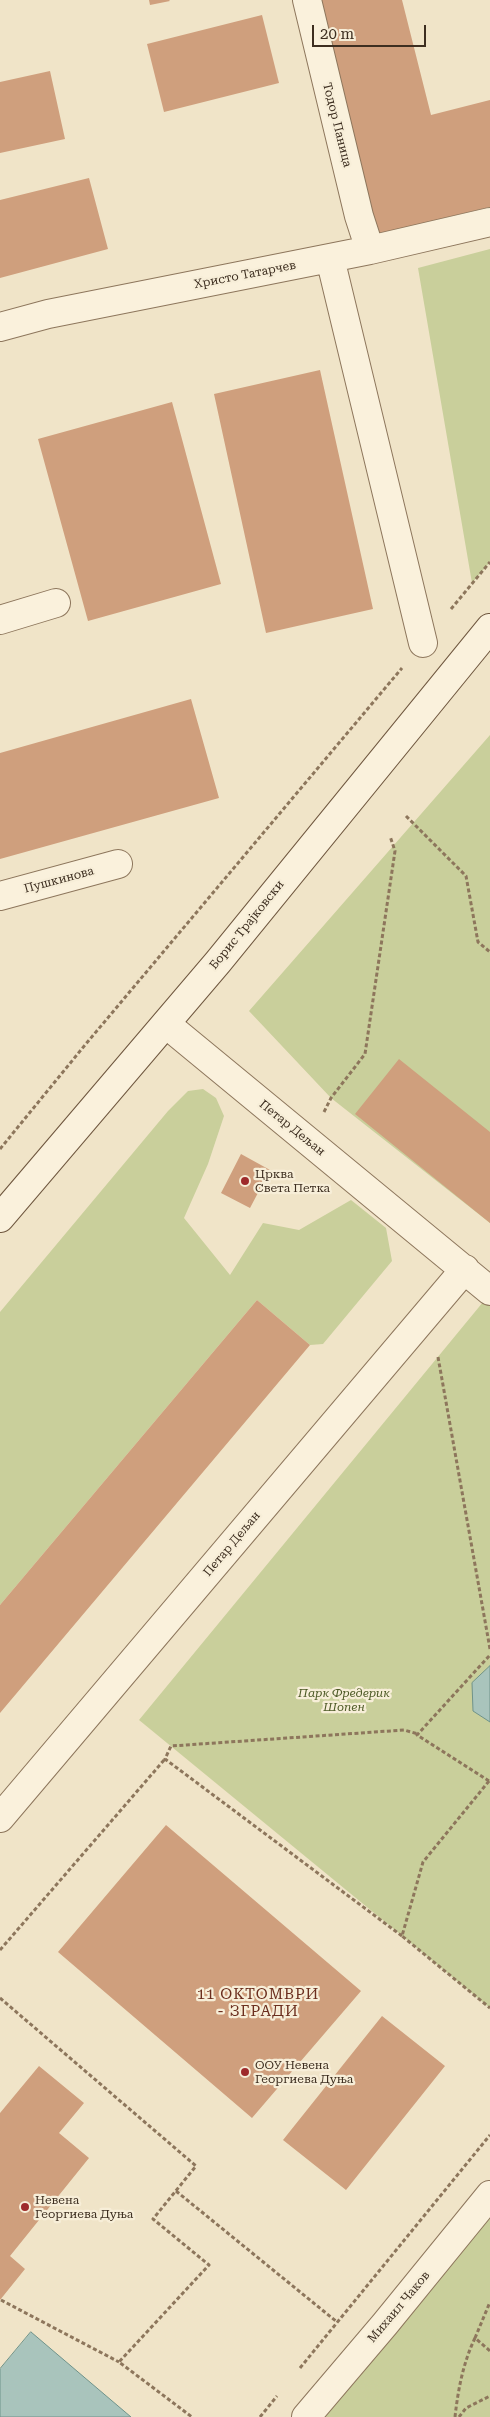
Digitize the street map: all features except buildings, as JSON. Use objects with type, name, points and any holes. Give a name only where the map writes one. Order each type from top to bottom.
[{"type":"street","name":"Тодор Паница","points":[[307,0],[370,250]]},
{"type":"street","name":"Христо Татарчев","points":[[0,327],[48,314],[370,250],[490,222]]},
{"type":"street","points":[[330,258],[424,642]]},
{"type":"street","points":[[0,620],[56,603]]},
{"type":"street","name":"Борис Трајковски","points":[[0,1218],[166,1024],[490,628]]},
{"type":"street","name":"Пушкинова","points":[[0,896],[118,864]]},
{"type":"street","name":"Петар Дељан","points":[[166,1024],[490,1291]]},
{"type":"street","name":"Петар Дељан","points":[[0,1818],[465,1269]]},
{"type":"street","name":"Михаил Чаков","points":[[306,2417],[490,2195]]},
{"type":"path","points":[[0,1149],[91,1037],[490,562]]},
{"type":"path","points":[[406,816],[466,876],[478,942],[490,952]]},
{"type":"path","points":[[309,1142],[331,1098],[365,1054],[395,851],[390,836]]},
{"type":"path","points":[[438,1357],[490,1649]]},
{"type":"path","points":[[418,1734],[490,1655]]},
{"type":"path","points":[[0,1950],[165,1759],[171,1746],[404,1730],[418,1734],[490,1781],[424,1862],[402,1936]]},
{"type":"path","points":[[165,1759],[402,1936],[490,2008]]},
{"type":"path","points":[[0,1998],[196,2166],[153,2219],[210,2265],[119,2362]]},
{"type":"path","points":[[296,2373],[490,2135]]},
{"type":"path","points":[[176,2191],[337,2322]]},
{"type":"path","points":[[1,2300],[119,2362],[192,2417]]},
{"type":"path","points":[[457,2417],[457,2398],[465,2364],[490,2302]]},
{"type":"path","points":[[475,2338],[490,2351]]},
{"type":"path","points":[[260,2417],[278,2395]]},
{"type":"path","points":[[457,2417],[466,2408],[490,2396]]},
{"type":"green space","points":[[490,249],[490,562],[472,583],[418,268]]},
{"type":"green space","points":[[490,735],[490,1223],[331,1098],[249,1011]]},
{"type":"green space","points":[[203,1089],[216,1098],[224,1116],[208,1164],[184,1218],[230,1275],[263,1223],[299,1230],[351,1200],[386,1228],[392,1261],[323,1344],[310,1345],[257,1300],[0,1605],[0,1312],[168,1111],[188,1091]]},
{"type":"green space","name":"Парк Фредерик Шопен","points":[[488,1296],[490,1298],[490,2008],[139,1720]]},
{"type":"green space","points":[[490,2198],[490,2417],[316,2417]]},
{"type":"water","points":[[490,1666],[490,1722],[473,1711],[472,1683]]},
{"type":"water","points":[[31,2332],[131,2417],[0,2417],[0,2369]]},
{"type":"place","name":"Црква Света Петка","points":[[245,1181]]},
{"type":"place","name":"ООУ Невена Георгиева Дуња","points":[[245,2072]]},
{"type":"place","name":"Невена Георгиева Дуња","points":[[25,2207]]},
{"type":"district","name":"11 ОКТОМВРИ - ЗГРАДИ","points":[[258,2004]]}]
